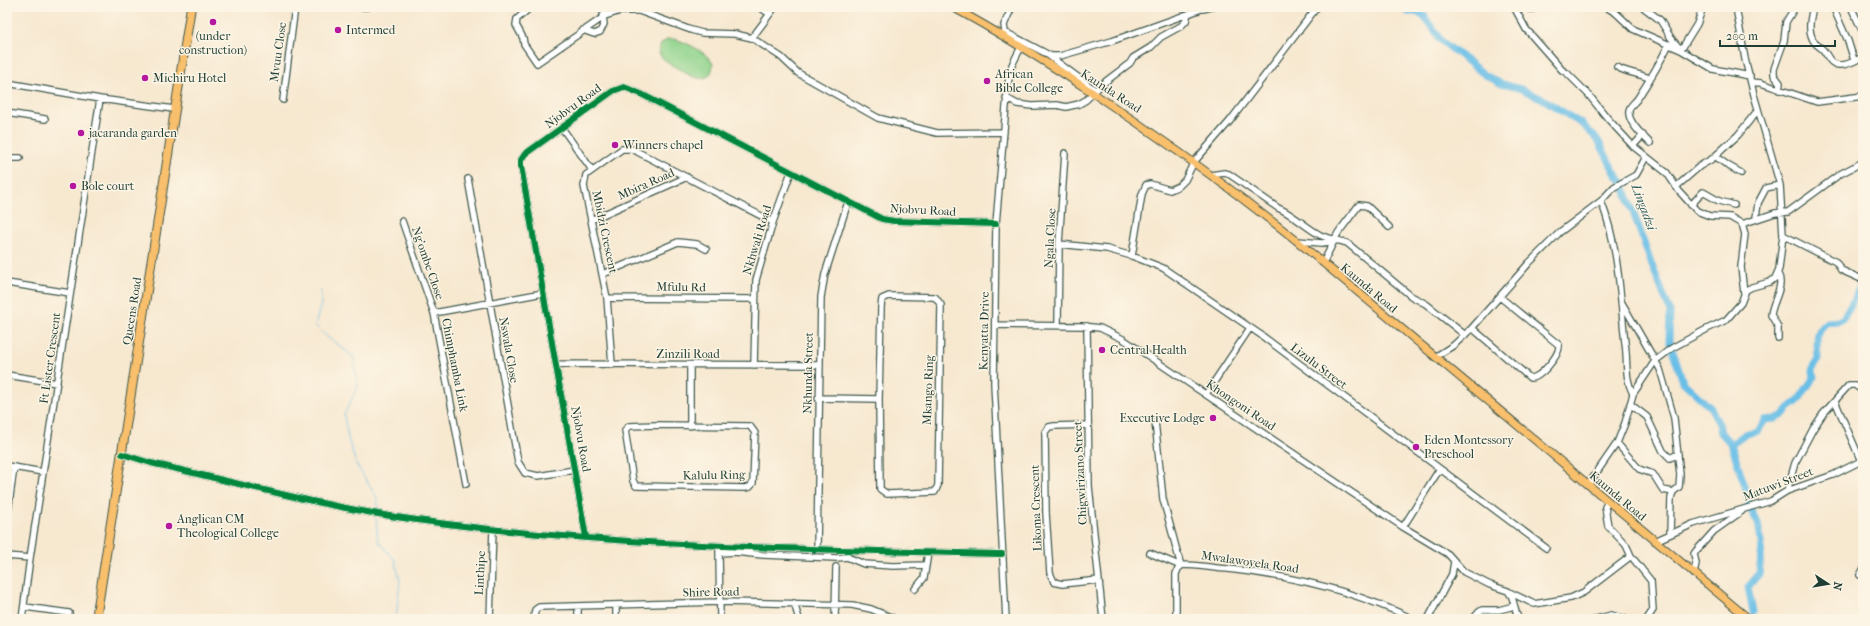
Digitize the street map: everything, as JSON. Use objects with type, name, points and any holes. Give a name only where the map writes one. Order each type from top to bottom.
[{"type":"highway","name":"Queens Road","points":[[96,619],[191,7]]},
{"type":"main road","name":"Kaunda Road","points":[[952,7],[1094,92],[1194,162],[1297,241],[1749,619]]},
{"type":"street","name":"Mvuu Close","points":[[283,100],[295,7]]},
{"type":"street","points":[[351,7],[367,7]]},
{"type":"street","points":[[531,7],[517,19],[516,25],[523,38],[524,44],[537,64],[604,16],[620,11],[646,10],[691,30],[702,33],[734,34],[752,38],[781,57],[798,73],[878,118],[937,133],[1004,132]]},
{"type":"street","points":[[583,30],[594,34],[600,32],[604,24],[604,16],[603,10],[598,7]]},
{"type":"street","points":[[759,7],[770,14]]},
{"type":"street","points":[[752,38],[775,7]]},
{"type":"street","points":[[1012,7],[1004,25],[1005,32],[1048,54],[1094,92]]},
{"type":"street","points":[[1048,54],[1060,56],[1072,54],[1188,14],[1199,8],[1208,9],[1210,7]]},
{"type":"street","points":[[1132,256],[1142,194],[1148,184],[1167,190],[1179,186],[1190,173],[1194,162],[1230,121],[1317,7]]},
{"type":"street","points":[[1514,7],[1526,30],[1562,70],[1588,94],[1633,146],[1667,173],[1691,205],[1702,213],[1710,216],[1730,217],[1742,224],[1745,234],[1741,267],[1744,293],[1741,303],[1726,320],[1672,348],[1655,361],[1633,394],[1625,423],[1616,444],[1588,485]]},
{"type":"street","points":[[1521,7],[1531,9],[1541,7]]},
{"type":"street","points":[[1606,7],[1616,13],[1633,29],[1669,44],[1713,69],[1751,79],[1817,102],[1863,96]]},
{"type":"street","points":[[1643,7],[1660,20],[1671,38],[1681,50]]},
{"type":"street","points":[[1681,50],[1697,24],[1703,7]]},
{"type":"street","points":[[1736,7],[1745,59],[1780,186],[1783,213],[1782,258],[1778,274],[1780,284],[1771,315],[1778,327],[1778,338]]},
{"type":"street","points":[[1779,90],[1780,83],[1774,75],[1774,69],[1785,38],[1786,22],[1795,7]]},
{"type":"street","points":[[1813,7],[1809,29],[1816,43],[1824,50],[1829,60],[1833,64],[1844,65],[1863,57]]},
{"type":"street","points":[[1833,7],[1848,41],[1854,60]]},
{"type":"street","points":[[1851,7],[1863,32]]},
{"type":"street","points":[[1006,98],[1021,105],[1057,105],[1066,107],[1079,104],[1133,58],[1151,47],[1161,37],[1181,26],[1186,21],[1188,14]]},
{"type":"street","points":[[1650,143],[1634,126],[1629,114],[1631,106],[1637,100],[1649,78],[1658,66],[1669,44]]},
{"type":"street","name":"Kenyatta Drive","points":[[1006,619],[995,405],[996,224],[1006,98],[1010,70],[1021,47]]},
{"type":"street","points":[[1617,67],[1624,71],[1636,72],[1649,78]]},
{"type":"street","points":[[7,83],[174,110]]},
{"type":"street","name":"Njobvu Road","points":[[586,538],[521,160],[525,154],[613,91],[621,87],[626,87],[878,217],[894,221],[996,224]]},
{"type":"street","name":"Ft Lister Crescent","points":[[22,619],[100,99]]},
{"type":"street","points":[[1676,187],[1700,166],[1715,156],[1738,135],[1758,110]]},
{"type":"street","points":[[7,113],[44,119]]},
{"type":"street","points":[[562,128],[592,170],[626,148],[632,148],[773,222]]},
{"type":"street","points":[[1633,146],[1643,135]]},
{"type":"street","name":"Ngala Close","points":[[1058,325],[1059,244],[1065,153]]},
{"type":"street","points":[[1715,156],[1727,166],[1741,173]]},
{"type":"street","points":[[1435,357],[1448,349],[1472,328],[1529,263],[1556,236],[1601,201],[1614,187],[1636,175],[1646,157]]},
{"type":"street","points":[[7,158],[20,158]]},
{"type":"street","points":[[1742,224],[1756,218],[1775,213],[1788,212],[1840,174],[1863,162]]},
{"type":"street","name":"Mbidzi Crescent","points":[[592,170],[584,178],[583,183],[607,298],[612,365]]},
{"type":"street","name":"Nkhwali Road","points":[[754,365],[754,299],[756,280],[773,222],[791,172]]},
{"type":"street","points":[[1211,175],[1224,173],[1229,174],[1317,233],[1349,245],[1411,296],[1426,304],[1465,334]]},
{"type":"street","name":"Mbira Road","points":[[591,220],[687,177]]},
{"type":"street","name":"Nswala Close","points":[[468,179],[520,466],[525,473],[538,476],[574,470]]},
{"type":"street","points":[[1756,218],[1758,202],[1766,188],[1780,186]]},
{"type":"street","points":[[1691,205],[1703,192],[1719,201],[1734,205]]},
{"type":"street","points":[[1601,201],[1609,225],[1617,261],[1622,303],[1626,372],[1633,394]]},
{"type":"street","name":"Nkhunda Street","points":[[817,549],[818,398],[822,285],[848,202]]},
{"type":"street","points":[[1323,263],[1338,233],[1354,211],[1362,204],[1367,206],[1389,227]]},
{"type":"street","name":"Ng'ombe Close","points":[[402,221],[434,313]]},
{"type":"street","points":[[1783,235],[1836,262],[1841,270],[1861,277]]},
{"type":"street","points":[[1297,241],[1322,243],[1335,241]]},
{"type":"street","points":[[603,274],[678,242],[697,244],[706,249]]},
{"type":"street","name":"Lizulu Street","points":[[1059,244],[1107,249],[1132,256],[1163,268],[1250,328],[1439,470],[1546,548]]},
{"type":"street","points":[[1744,293],[1752,287],[1770,282],[1778,274]]},
{"type":"street","points":[[7,283],[70,293]]},
{"type":"street","name":"Chimphamba Link","points":[[466,484],[434,313],[543,293]]},
{"type":"street","name":"Mkango Ring","points":[[889,296],[936,297],[941,305],[938,485],[935,492],[887,494],[880,488],[879,399],[882,299],[889,296]]},
{"type":"street","points":[[1472,328],[1530,378],[1540,375],[1558,352],[1559,345],[1500,297]]},
{"type":"street","name":"Mfulu Rd","points":[[607,298],[754,299]]},
{"type":"street","points":[[1622,303],[1660,369],[1674,418],[1678,454],[1679,484],[1677,489],[1673,492],[1669,515],[1670,534]]},
{"type":"street","name":"Khongoni Road","points":[[996,325],[1087,326],[1100,328],[1129,342],[1403,527],[1448,554],[1464,572],[1534,604],[1571,598],[1584,592],[1631,556]]},
{"type":"street","name":"Chigwirizano Street","points":[[1087,326],[1090,486],[1103,619]]},
{"type":"street","points":[[1206,394],[1250,328]]},
{"type":"street","name":"Zinzili Road","points":[[557,364],[819,365]]},
{"type":"street","points":[[690,365],[690,426]]},
{"type":"street","points":[[7,375],[57,383]]},
{"type":"street","points":[[1787,491],[1795,464],[1813,429],[1823,414],[1849,385],[1855,385],[1863,391]]},
{"type":"street","points":[[818,398],[879,399]]},
{"type":"street","points":[[1835,401],[1862,461]]},
{"type":"street","points":[[1630,404],[1647,417],[1663,451],[1670,458],[1678,454]]},
{"type":"street","points":[[1156,421],[1163,499],[1181,566],[1176,574],[1176,619]]},
{"type":"street","name":"Kalulu Ring","points":[[656,425],[690,426],[747,425],[752,427],[755,433],[754,478],[752,485],[745,488],[636,486],[633,481],[625,436],[627,428],[656,425]]},
{"type":"street","name":"Likoma Crescent","points":[[1088,425],[1054,426],[1049,427],[1046,431],[1047,536],[1050,573],[1054,582],[1062,584],[1099,580]]},
{"type":"street","points":[[1616,444],[1639,469],[1653,474],[1664,490],[1673,492]]},
{"type":"street","points":[[122,454],[151,463],[370,512],[418,520],[493,529],[586,538],[719,546],[1002,554]]},
{"type":"street","name":"Matuwi Street","points":[[1655,541],[1716,517],[1771,501],[1787,491],[1833,475],[1862,461]]},
{"type":"street","points":[[7,466],[43,472]]},
{"type":"street","points":[[7,519],[14,467]]},
{"type":"street","points":[[1403,527],[1439,470]]},
{"type":"street","points":[[1608,502],[1606,507],[1607,525],[1626,545],[1631,556],[1651,581],[1651,599],[1653,610],[1648,619]]},
{"type":"street","points":[[1694,574],[1696,563],[1694,554],[1714,531],[1744,509]]},
{"type":"street","name":"Linthipe","points":[[490,619],[493,529]]},
{"type":"street","points":[[719,546],[720,619]]},
{"type":"street","points":[[719,553],[745,552],[763,555],[837,558],[847,557],[864,564],[903,567],[926,565]]},
{"type":"street","points":[[915,589],[922,582],[928,553]]},
{"type":"street","name":"Mwalawoyela Road","points":[[1150,553],[1181,566],[1237,570],[1305,581],[1369,601],[1413,619]]},
{"type":"street","points":[[7,556],[30,558]]},
{"type":"street","points":[[1428,619],[1452,574],[1454,562]]},
{"type":"street","points":[[835,619],[836,567]]},
{"type":"street","points":[[1508,591],[1512,597],[1518,619]]},
{"type":"street","name":"Shire Road","points":[[534,619],[534,613],[539,607],[720,602],[835,604],[862,607],[895,619]]},
{"type":"street","points":[[794,603],[799,619]]},
{"type":"street","points":[[578,606],[578,619]]},
{"type":"street","points":[[616,606],[616,619]]},
{"type":"street","points":[[1473,619],[1482,610],[1499,610],[1514,606]]},
{"type":"street","points":[[25,607],[69,613]]},
{"type":"street","points":[[1596,619],[1611,615],[1626,619]]},
{"type":"green space","points":[[668,39],[687,43],[707,56],[713,65],[708,76],[704,78],[694,77],[665,60],[659,52],[659,48],[662,43]]},
{"type":"waterway","name":"Lingadzi","points":[[1401,7],[1408,12],[1415,12],[1425,16],[1439,39],[1485,75],[1500,83],[1521,89],[1543,99],[1583,125],[1598,140],[1615,173],[1623,183],[1670,311],[1669,340],[1683,382],[1711,408],[1719,424],[1721,433],[1731,444],[1745,486],[1749,505]]},
{"type":"waterway","points":[[1731,444],[1745,434],[1758,431],[1765,420],[1775,419],[1782,416],[1798,401],[1814,377],[1813,371],[1815,363],[1818,359],[1817,339],[1820,329],[1827,322],[1838,321],[1844,317],[1860,286],[1863,268]]},
{"type":"waterway","points":[[321,291],[321,304],[315,325],[327,337],[353,356],[358,386],[344,415],[348,438],[356,464],[377,498],[378,509]]},
{"type":"waterway","points":[[1750,509],[1758,523],[1762,547],[1759,574],[1748,587],[1753,612]]},
{"type":"waterway","points":[[376,518],[378,541],[395,560],[400,580],[396,619]]},
{"type":"cycle path","points":[[586,537],[521,166],[521,160],[525,154],[613,91],[624,87],[641,94],[882,219],[894,221],[996,224]]},
{"type":"cycle path","points":[[122,454],[151,463],[350,509],[417,520],[490,529],[562,536],[709,545],[1002,554]]},
{"type":"place","name":"(under construction)","points":[[213,22]]},
{"type":"place","name":"Intermed","points":[[338,30]]},
{"type":"place","name":"Michiru Hotel","points":[[145,78]]},
{"type":"place","name":"African Bible College","points":[[987,81]]},
{"type":"place","name":"jacaranda garden","points":[[81,133]]},
{"type":"place","name":"Winners chapel","points":[[615,145]]},
{"type":"place","name":"Bole court","points":[[73,186]]},
{"type":"place","name":"Central Health","points":[[1102,350]]},
{"type":"place","name":"Executive Lodge","points":[[1213,418]]},
{"type":"place","name":"Eden Montessory Preschool","points":[[1416,447]]},
{"type":"place","name":"Anglican CM Theological College","points":[[169,526]]}]
